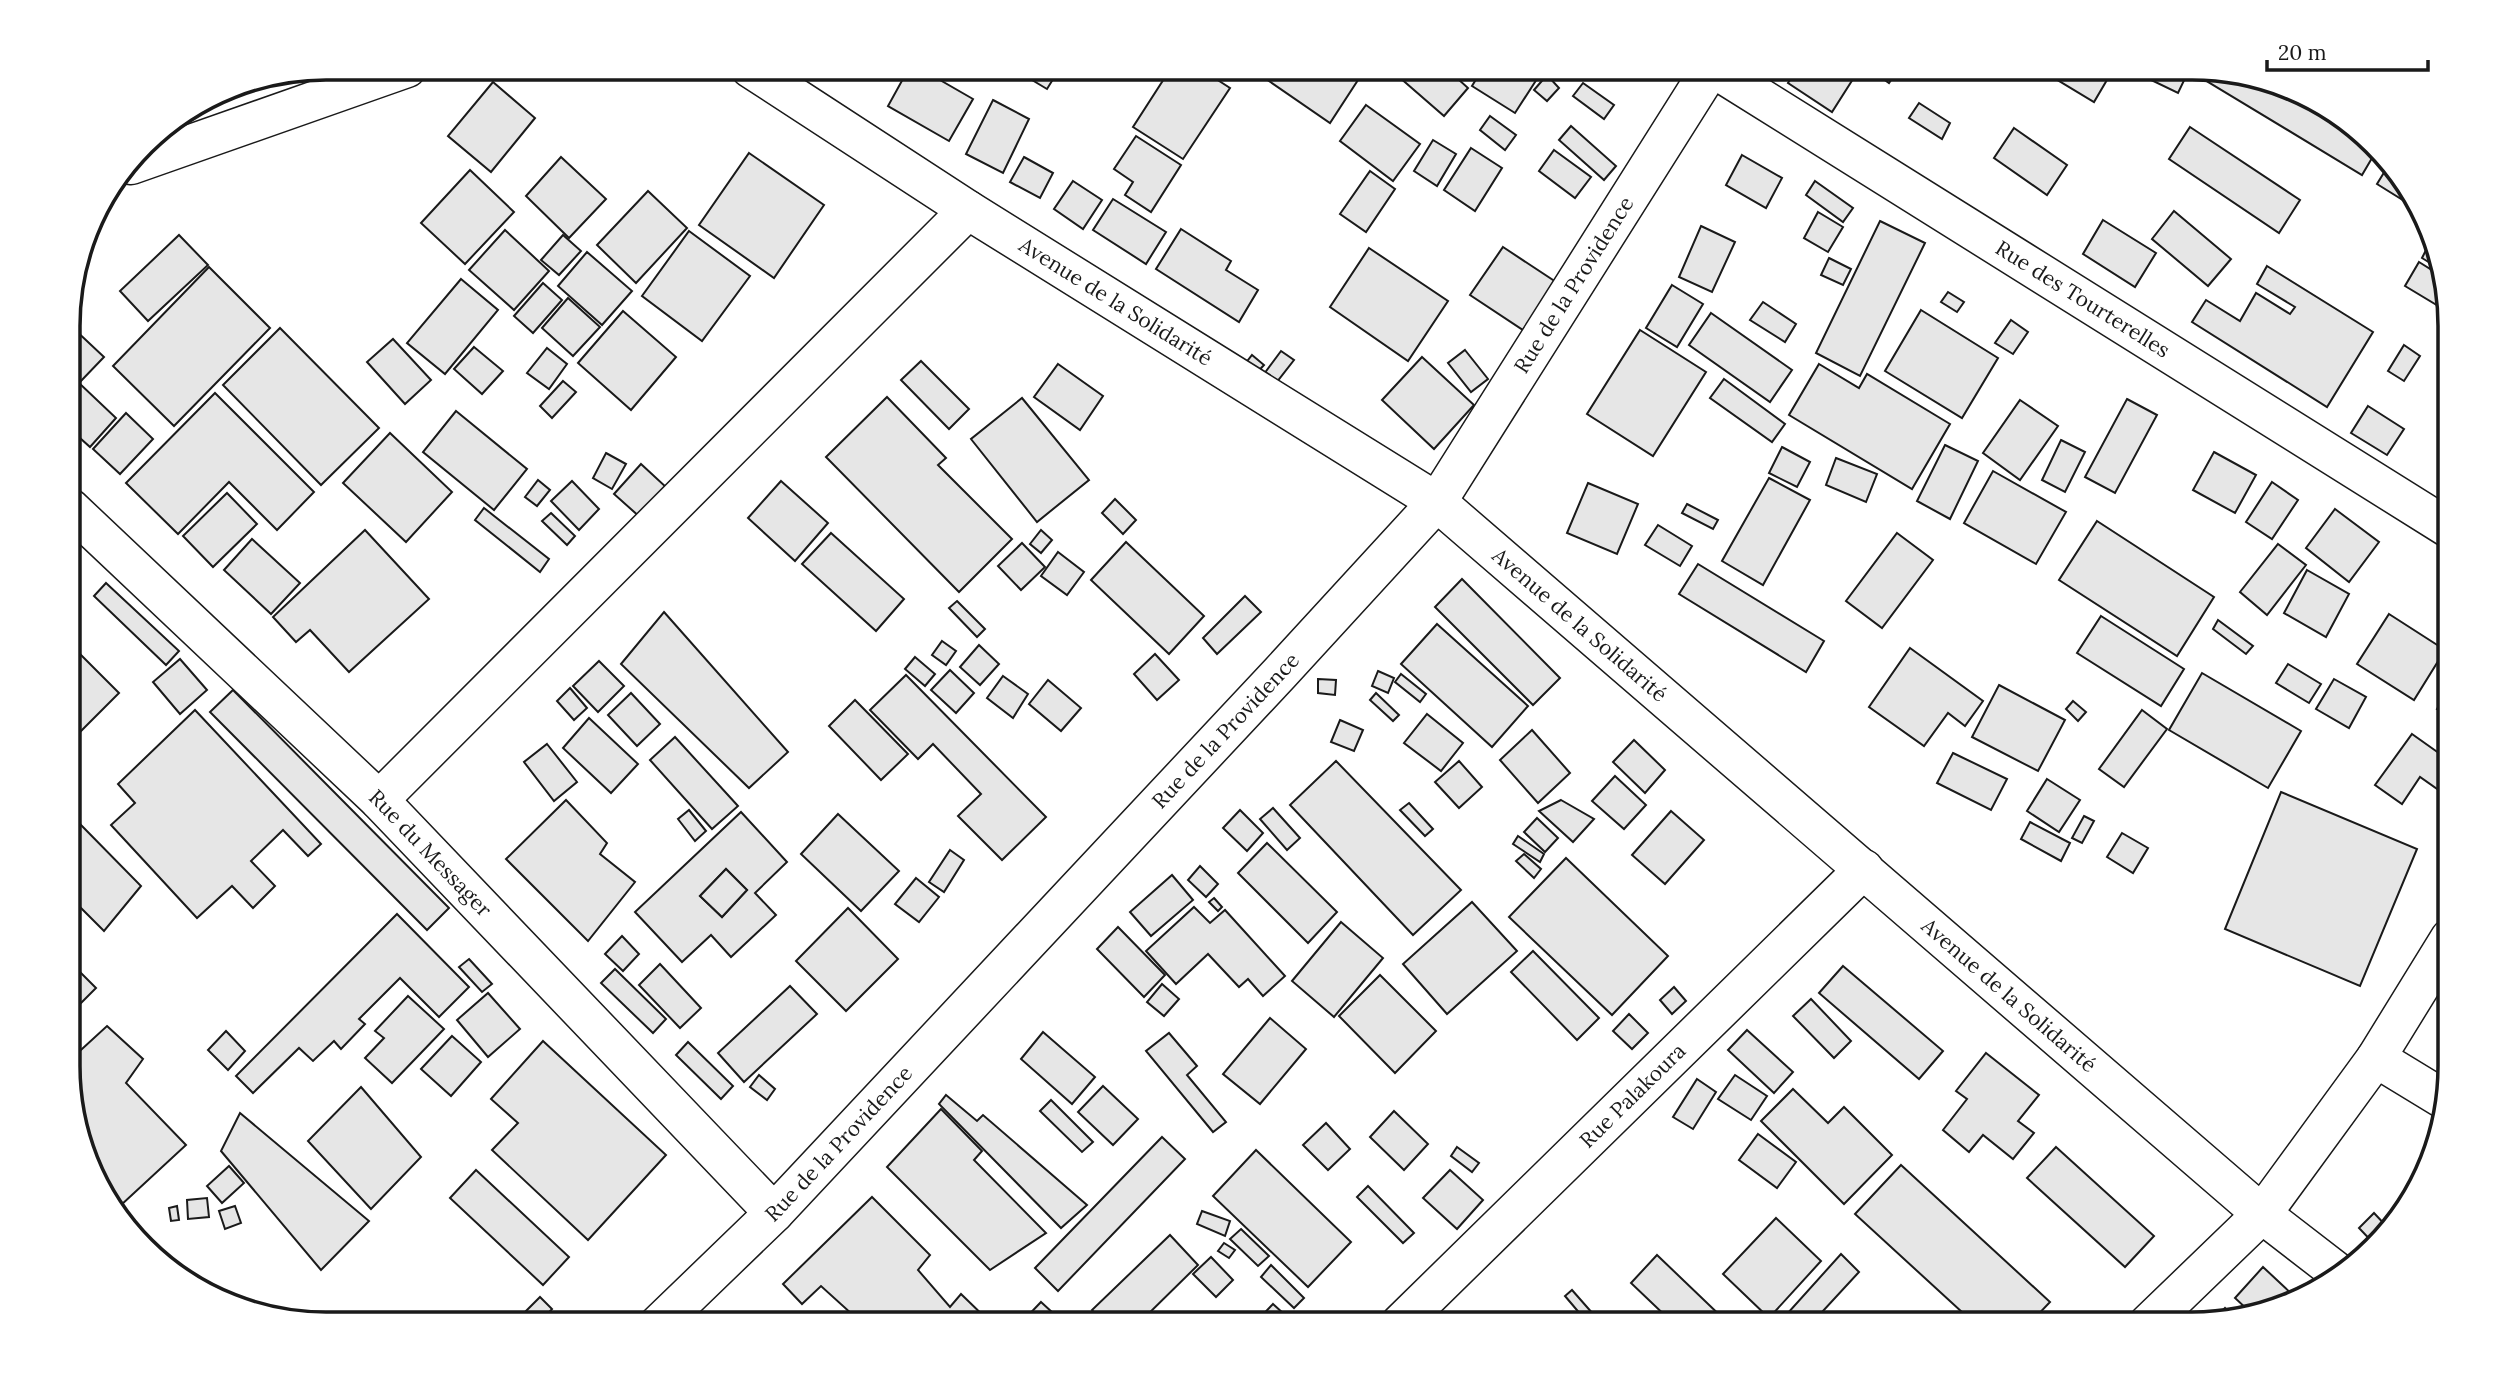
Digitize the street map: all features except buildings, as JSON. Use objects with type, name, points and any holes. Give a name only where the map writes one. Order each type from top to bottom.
[{"type":"street","name":"Rue de la Providence","points":[[671,1312],[774,1213],[1261,694],[1437,502],[1704,80]]},
{"type":"street","name":"Rue des Tourterelles","points":[[1732,80],[2438,522]]},
{"type":"street","points":[[146,160],[370,81]]},
{"type":"street","name":"Avenue de la Solidarité","points":[[770,81],[968,210],[1437,502],[2262,1214],[2333,1269]]},
{"type":"street","points":[[379,800],[968,210]]},
{"type":"street","name":"Rue du Messager","points":[[81,518],[379,800],[774,1213]]},
{"type":"street","name":"Rue Palakoura","points":[[1412,1312],[1864,869]]},
{"type":"street","points":[[2160,1312],[2262,1214],[2376,1058],[2438,957]]},
{"type":"street","points":[[2376,1058],[2436,1095]]}]
